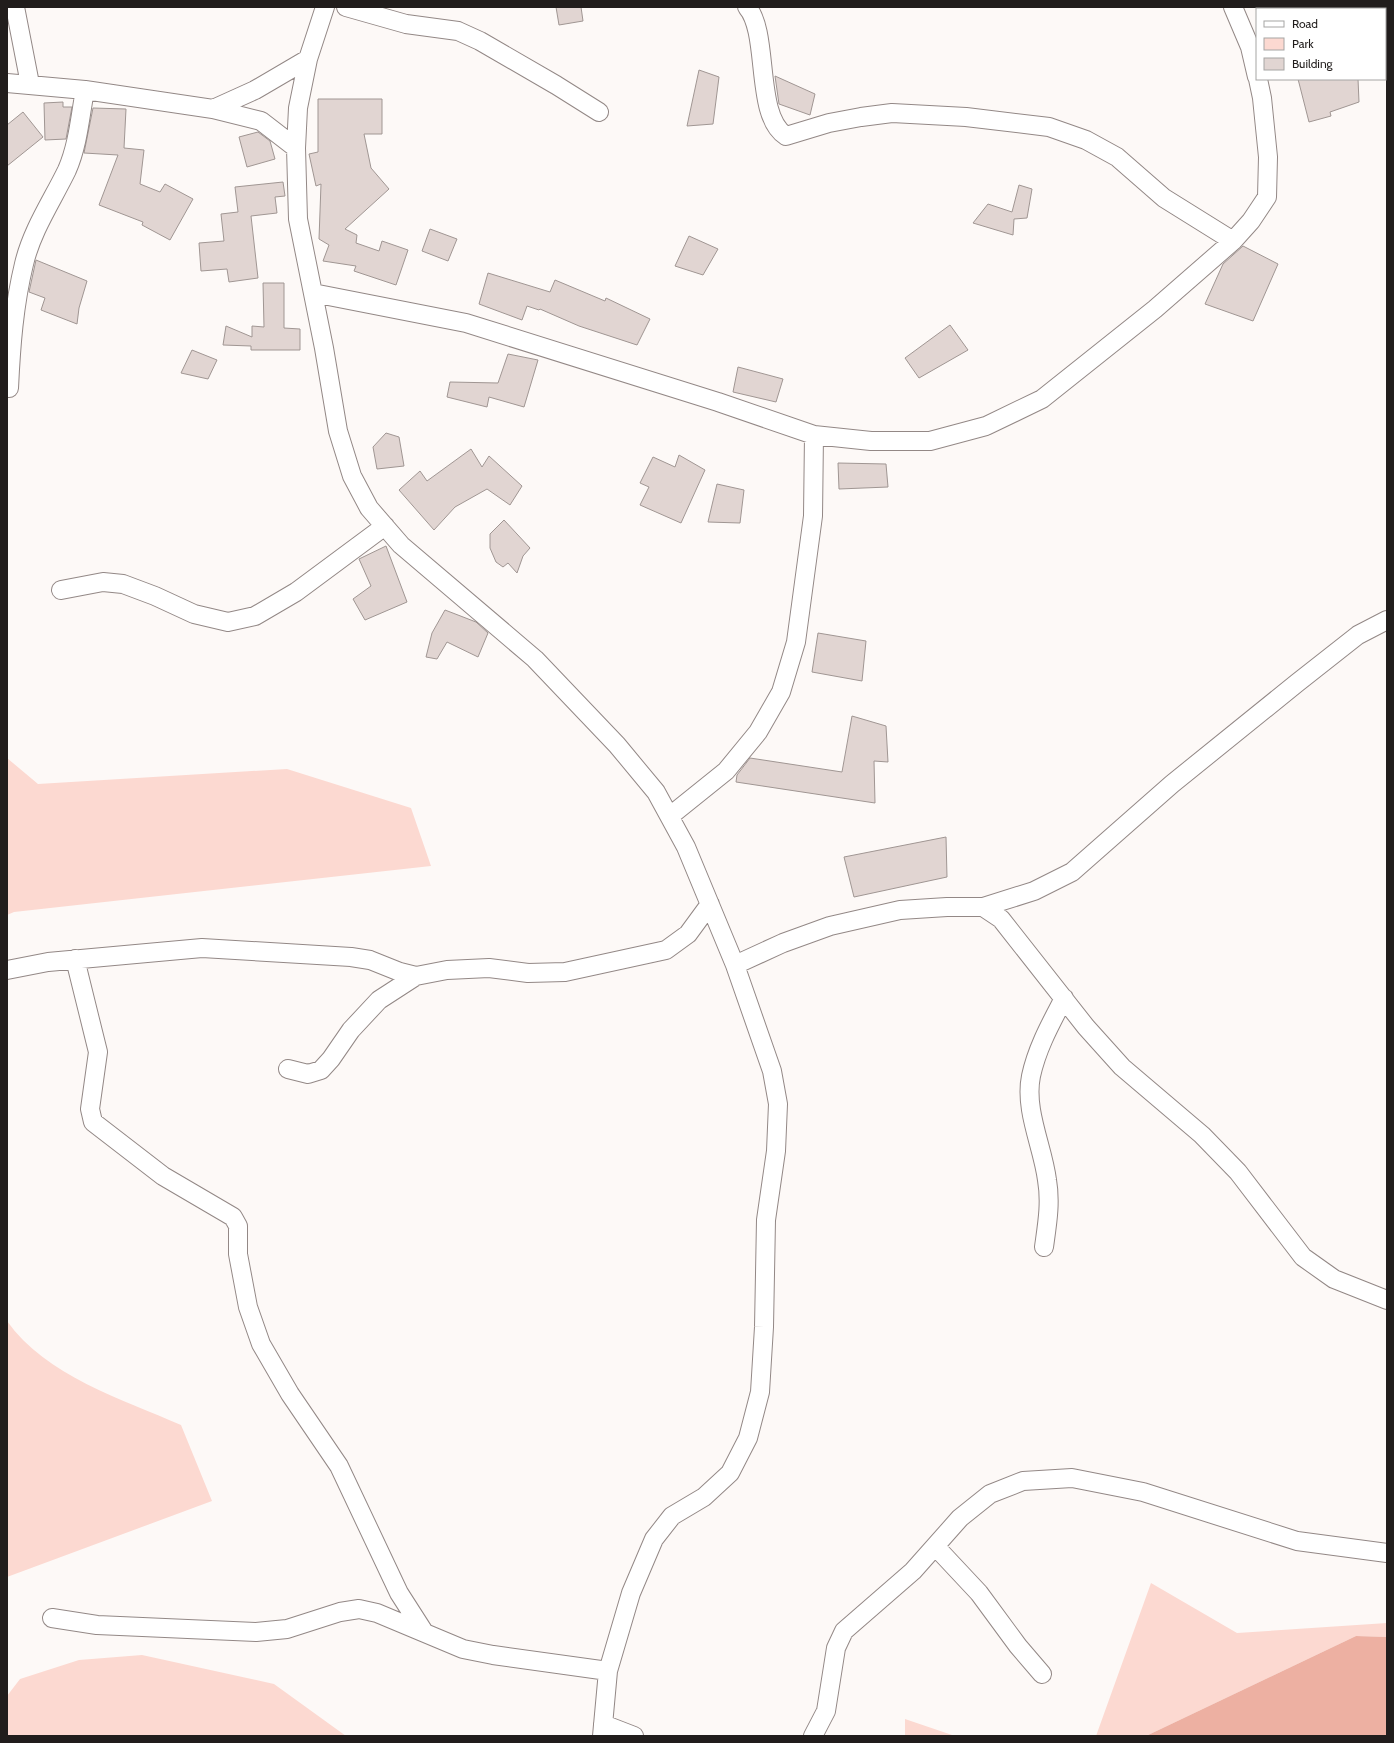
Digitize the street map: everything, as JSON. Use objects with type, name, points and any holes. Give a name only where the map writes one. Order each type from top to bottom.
[{"type":"street","points":[[16,7],[30,84]]},
{"type":"street","points":[[325,7],[308,59],[298,108],[296,148],[298,219],[324,348],[338,431],[352,476],[369,508],[401,545],[536,659],[617,745],[656,792],[686,847],[735,965],[772,1071],[778,1104],[776,1151],[766,1220],[764,1327],[760,1392],[748,1438],[730,1473],[704,1497],[672,1516],[654,1539],[631,1593],[608,1671],[603,1730],[634,1736]]},
{"type":"street","points":[[346,7],[406,24],[458,32],[480,41],[550,81],[599,112]]},
{"type":"street","points":[[747,7],[756,27],[765,92],[775,125],[780,132],[786,136],[848,119],[892,113],[966,116],[1049,128],[1086,140],[1117,157],[1164,198],[1233,241]]},
{"type":"street","points":[[1233,7],[1250,47],[1256,74]]},
{"type":"street","points":[[213,109],[255,90],[308,59]]},
{"type":"street","points":[[313,293],[466,323],[711,400],[814,435],[871,441],[930,441],[986,426],[1042,399],[1155,309],[1233,241],[1251,221],[1267,197],[1268,157],[1262,98],[1258,80]]},
{"type":"street","points":[[7,83],[85,90],[213,109],[261,121],[296,148]]},
{"type":"street","points":[[9,388],[13,321],[24,264],[34,235],[74,152],[85,90]]},
{"type":"street","points":[[670,816],[726,771],[758,732],[781,692],[796,642],[813,516],[814,435]]},
{"type":"street","points":[[61,590],[103,582],[123,584],[155,596],[194,614],[228,622],[255,616],[296,592],[385,526]]},
{"type":"street","points":[[735,965],[783,943],[830,926],[900,910],[947,907],[982,907],[1034,892],[1072,872],[1172,784],[1291,688],[1358,635],[1387,620]]},
{"type":"street","points":[[288,1069],[308,1074],[321,1070],[331,1059],[351,1030],[378,1000],[416,976],[447,970],[488,968],[528,973],[565,972],[638,957],[666,950],[688,934],[710,904]]},
{"type":"street","points":[[982,907],[1001,918],[1086,1027],[1122,1067],[1202,1135],[1238,1172],[1303,1257],[1334,1279],[1387,1300]]},
{"type":"street","points":[[7,970],[75,959],[202,948],[351,957],[370,960],[400,972],[416,976]]},
{"type":"street","points":[[75,959],[98,1052],[90,1109],[93,1122],[163,1176],[233,1217],[238,1226],[238,1254],[248,1307],[261,1344],[290,1394],[339,1466],[399,1593],[424,1632]]},
{"type":"street","points":[[1044,1247],[1049,1213],[1048,1181],[1031,1107],[1031,1077],[1041,1043],[1064,998]]},
{"type":"street","points":[[813,1736],[826,1711],[836,1648],[844,1631],[913,1571],[960,1518],[990,1494],[1023,1481],[1072,1478],[1143,1492],[1297,1541],[1387,1553]]},
{"type":"street","points":[[935,1546],[979,1593],[1018,1646],[1042,1674]]},
{"type":"street","points":[[52,1618],[97,1625],[256,1632],[287,1629],[340,1612],[359,1609],[377,1612],[470,1651],[493,1656],[608,1671]]},
{"type":"green space","points":[[7,758],[38,784],[287,769],[411,808],[431,866],[14,912],[7,915]]},
{"type":"green space","points":[[7,1321],[23,1340],[42,1357],[64,1371],[86,1384],[181,1425],[212,1501],[7,1577]]},
{"type":"green space","points":[[1151,1583],[1237,1633],[1387,1623],[1387,1637],[1356,1636],[1146,1736],[1096,1736]]},
{"type":"green space","points":[[142,1655],[274,1684],[346,1736],[7,1736],[7,1696],[20,1679],[79,1660]]},
{"type":"green space","points":[[905,1719],[955,1736],[905,1736]]},
{"type":"shaded area","points":[[1356,1636],[1387,1637],[1387,1736],[1146,1736]]},
{"type":"building","points":[[556,7],[581,7],[583,21],[559,25]]},
{"type":"building","points":[[699,70],[719,77],[713,124],[687,126]]},
{"type":"building","points":[[775,76],[815,94],[810,115],[779,104]]},
{"type":"building","points":[[1298,80],[1358,80],[1359,102],[1330,112],[1331,116],[1309,122]]},
{"type":"building","points":[[318,99],[382,99],[382,134],[364,134],[371,168],[389,189],[345,229],[357,235],[356,243],[379,251],[382,241],[408,250],[396,285],[354,271],[356,266],[323,261],[329,245],[319,239],[321,184],[316,186],[309,154],[318,152]]},
{"type":"building","points":[[63,102],[63,107],[72,107],[66,139],[45,140],[44,103]]},
{"type":"building","points":[[93,108],[126,109],[124,148],[144,150],[140,184],[160,192],[165,184],[193,199],[170,240],[142,225],[143,222],[99,205],[118,155],[84,153]]},
{"type":"building","points":[[23,112],[43,137],[7,166],[7,125]]},
{"type":"building","points":[[258,132],[270,141],[275,159],[247,167],[239,137]]},
{"type":"building","points":[[283,182],[285,196],[275,197],[277,213],[251,216],[258,278],[229,282],[227,269],[201,271],[199,243],[224,241],[221,214],[238,212],[235,187]]},
{"type":"building","points":[[1019,185],[1032,189],[1027,218],[1014,219],[1013,235],[973,223],[988,204],[1012,212]]},
{"type":"building","points":[[430,229],[457,239],[448,261],[422,251]]},
{"type":"building","points":[[689,236],[718,249],[703,275],[675,266]]},
{"type":"building","points":[[1243,246],[1278,264],[1253,321],[1205,304],[1223,264]]},
{"type":"building","points":[[36,260],[87,281],[79,308],[77,324],[41,310],[45,298],[29,292]]},
{"type":"building","points":[[488,273],[550,292],[555,280],[605,301],[606,298],[650,319],[637,345],[579,326],[540,309],[527,306],[522,320],[479,304]]},
{"type":"building","points":[[263,283],[284,283],[284,328],[300,329],[300,350],[251,350],[251,346],[223,345],[226,326],[252,337],[252,326],[264,327]]},
{"type":"building","points":[[950,325],[968,350],[919,378],[905,358]]},
{"type":"building","points":[[192,350],[217,360],[208,379],[181,373]]},
{"type":"building","points":[[508,354],[538,360],[524,407],[489,397],[487,407],[447,397],[450,382],[498,383]]},
{"type":"building","points":[[738,367],[783,379],[776,402],[733,392]]},
{"type":"building","points":[[386,433],[399,437],[404,466],[377,469],[373,447]]},
{"type":"building","points":[[471,449],[482,467],[489,456],[522,486],[510,505],[487,489],[455,507],[434,530],[399,490],[420,471],[427,481]]},
{"type":"building","points":[[679,455],[705,470],[681,523],[640,505],[649,487],[640,483],[653,457],[675,467]]},
{"type":"building","points":[[838,463],[886,464],[888,487],[839,489]]},
{"type":"building","points":[[717,484],[744,490],[740,523],[708,522]]},
{"type":"building","points":[[504,520],[530,548],[523,556],[517,573],[508,563],[503,567],[496,562],[490,548],[490,534]]},
{"type":"building","points":[[386,546],[407,602],[365,620],[353,599],[371,586],[359,559]]},
{"type":"building","points":[[445,610],[476,622],[488,633],[478,657],[447,642],[437,659],[426,657],[432,633]]},
{"type":"building","points":[[818,633],[866,641],[862,681],[812,672]]},
{"type":"building","points":[[852,716],[886,726],[888,762],[874,761],[875,803],[736,782],[737,775],[750,758],[842,772]]},
{"type":"building","points":[[946,837],[947,877],[854,897],[844,857]]}]
